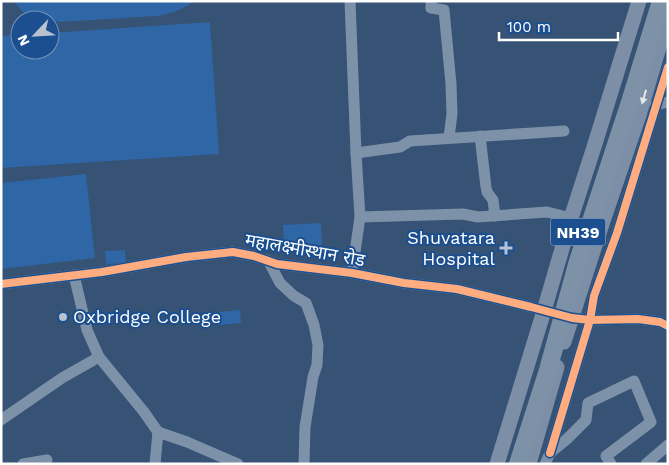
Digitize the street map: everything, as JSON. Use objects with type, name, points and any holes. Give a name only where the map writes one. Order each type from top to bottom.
[{"type":"highway","name":"NH39","points":[[518,464],[548,370],[572,252],[651,1]]},
{"type":"highway","name":"NH39","points":[[508,464],[558,314],[578,262],[661,1]]},
{"type":"main road","points":[[529,464],[558,314],[571,218],[639,1]]},
{"type":"main road","points":[[497,464],[639,115],[668,17]]},
{"type":"street","points":[[350,1],[360,217],[352,273]]},
{"type":"street","points":[[431,1],[431,8],[444,10],[451,84],[452,114],[449,137]]},
{"type":"street","points":[[546,464],[590,320],[594,296],[617,232],[668,67]]},
{"type":"street","points":[[656,105],[668,102]]},
{"type":"street","points":[[356,153],[400,147],[410,140],[564,131]]},
{"type":"street","points":[[480,136],[486,187],[493,200],[495,216]]},
{"type":"street","points":[[360,217],[464,214],[478,217],[547,212],[571,218]]},
{"type":"street","name":"महालक्ष्मीस्थान रोड","points":[[1,284],[74,276],[186,257],[233,252],[263,258],[277,264],[457,289],[590,320],[638,319],[660,322],[668,326]]},
{"type":"street","points":[[263,258],[269,262],[280,282],[294,296],[306,303],[314,325],[318,345],[317,365],[313,377],[306,427],[304,464]]},
{"type":"street","points":[[74,276],[87,330],[99,357],[158,432],[238,464]]},
{"type":"street","points":[[1,420],[62,378],[99,357]]},
{"type":"street","points":[[550,453],[586,420],[588,403],[634,381],[651,422],[606,456],[611,464]]},
{"type":"street","points":[[155,464],[158,432]]},
{"type":"street","points":[[646,464],[668,445]]},
{"type":"street","points":[[23,464],[47,460]]},
{"type":"shaded area","points":[[13,1],[194,1],[176,11],[156,16],[60,22],[60,10],[21,10]]},
{"type":"shaded area","points":[[210,22],[219,154],[1,168],[1,36],[10,36],[10,60],[60,60],[60,32]]},
{"type":"shaded area","points":[[86,174],[95,258],[1,269],[1,183]]},
{"type":"shaded area","points":[[321,223],[322,245],[284,247],[283,225]]},
{"type":"shaded area","points":[[125,250],[126,263],[106,264],[105,251]]},
{"type":"shaded area","points":[[240,310],[241,323],[220,325],[219,312]]},
{"type":"cycle path","points":[[550,453],[590,320],[594,296],[617,233],[668,67]]},
{"type":"cycle path","points":[[1,284],[102,272],[186,257],[233,252],[254,256],[277,264],[457,289],[572,318],[590,320],[638,319],[660,322],[668,326]]},
{"type":"place","name":"Shuvatara Hospital","points":[[506,248]]},
{"type":"place","name":"Oxbridge College","points":[[63,317]]}]
